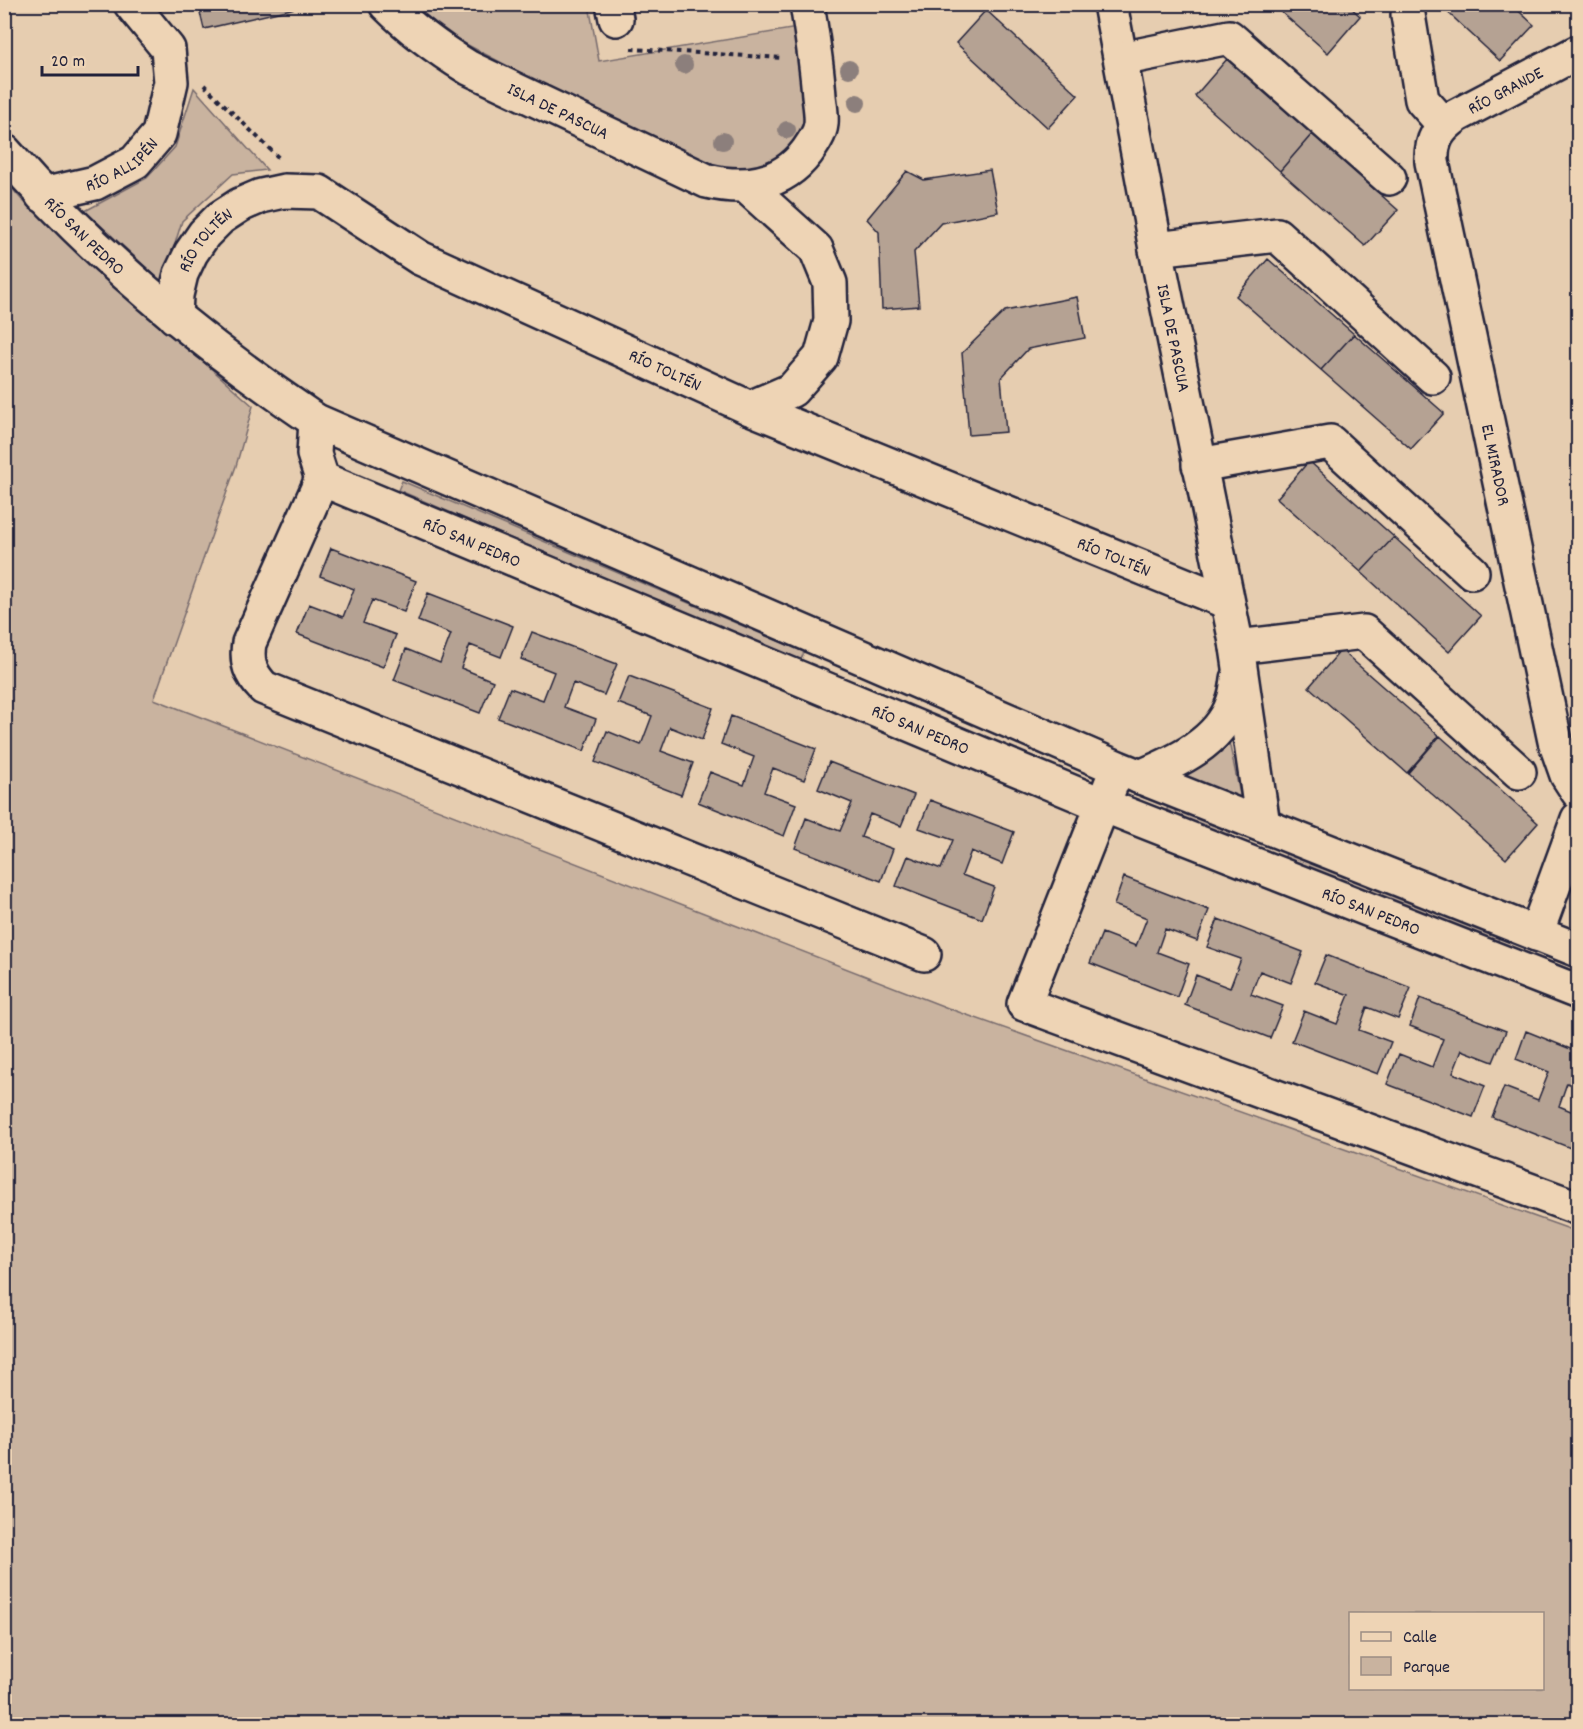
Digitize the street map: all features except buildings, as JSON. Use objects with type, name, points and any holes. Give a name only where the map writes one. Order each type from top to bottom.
[{"type":"street","points":[[131,4],[168,49]]},
{"type":"street","name":"ISLA DE PASCUA","points":[[386,4],[406,24],[436,48],[469,68],[707,181],[727,186],[746,186],[766,182],[784,173],[800,161],[813,144],[821,125],[816,55],[807,4]]},
{"type":"street","name":"ISLA DE PASCUA","points":[[1110,4],[1156,249],[1239,659],[1263,825]]},
{"type":"street","points":[[1408,15],[1422,100],[1440,130]]},
{"type":"street","points":[[1121,59],[1229,37],[1389,178]]},
{"type":"street","name":"RÍO ALLIPÉN","points":[[42,195],[95,183],[135,162],[159,134],[171,82],[168,49]]},
{"type":"street","name":"RÍO GRANDE","points":[[1440,130],[1456,116],[1578,52]]},
{"type":"street","name":"EL MIRADOR","points":[[1440,130],[1431,149],[1432,162],[1554,741],[1567,776],[1578,792]]},
{"type":"street","name":"RÍO SAN PEDRO","points":[[4,151],[42,195],[107,258],[175,317],[244,371],[316,421],[1129,773],[1578,951]]},
{"type":"street","points":[[746,186],[816,249],[830,283],[831,321],[821,357],[792,390],[750,408]]},
{"type":"street","name":"RÍO TOLTÉN","points":[[175,317],[176,295],[181,274],[204,234],[220,218],[240,205],[261,196],[284,191],[319,192],[420,258],[750,408],[1227,602]]},
{"type":"street","points":[[1156,249],[1277,235],[1433,376]]},
{"type":"street","points":[[316,421],[314,454],[322,479],[249,643],[251,672],[264,688],[924,954]]},
{"type":"street","points":[[1199,465],[1330,442],[1472,572]]},
{"type":"street","name":"RÍO SAN PEDRO","points":[[322,479],[1102,805],[1578,992]]},
{"type":"street","points":[[1239,659],[1364,632],[1519,772]]},
{"type":"street","name":"ISLA DE PASCUA","points":[[1129,773],[1178,761],[1204,741],[1224,720],[1233,702],[1239,659]]},
{"type":"street","points":[[1129,773],[1102,805],[1024,1004],[1578,1208]]},
{"type":"street","points":[[1536,934],[1578,819]]},
{"type":"path","points":[[614,12],[631,49],[793,58]]},
{"type":"path","points":[[168,49],[285,165],[284,191]]},
{"type":"green space","points":[[416,5],[589,5],[599,61],[803,27],[815,109],[779,162],[757,171],[714,174],[462,42],[424,14]]},
{"type":"green space","points":[[194,88],[267,170],[233,174],[182,221],[163,283],[85,211],[147,178],[175,147]]},
{"type":"green space","points":[[4,179],[21,199],[253,406],[236,466],[154,699],[953,1010],[1578,1232],[1578,1724],[5,1724]]},
{"type":"green space","points":[[402,481],[804,652],[800,662],[398,490]]},
{"type":"green space","points":[[1227,732],[1241,799],[1180,775]]},
{"type":"green space","points":[[1169,804],[1230,828],[1227,836],[1166,812]]},
{"type":"green space","points":[[1287,851],[1500,935],[1497,943],[1284,859]]}]
